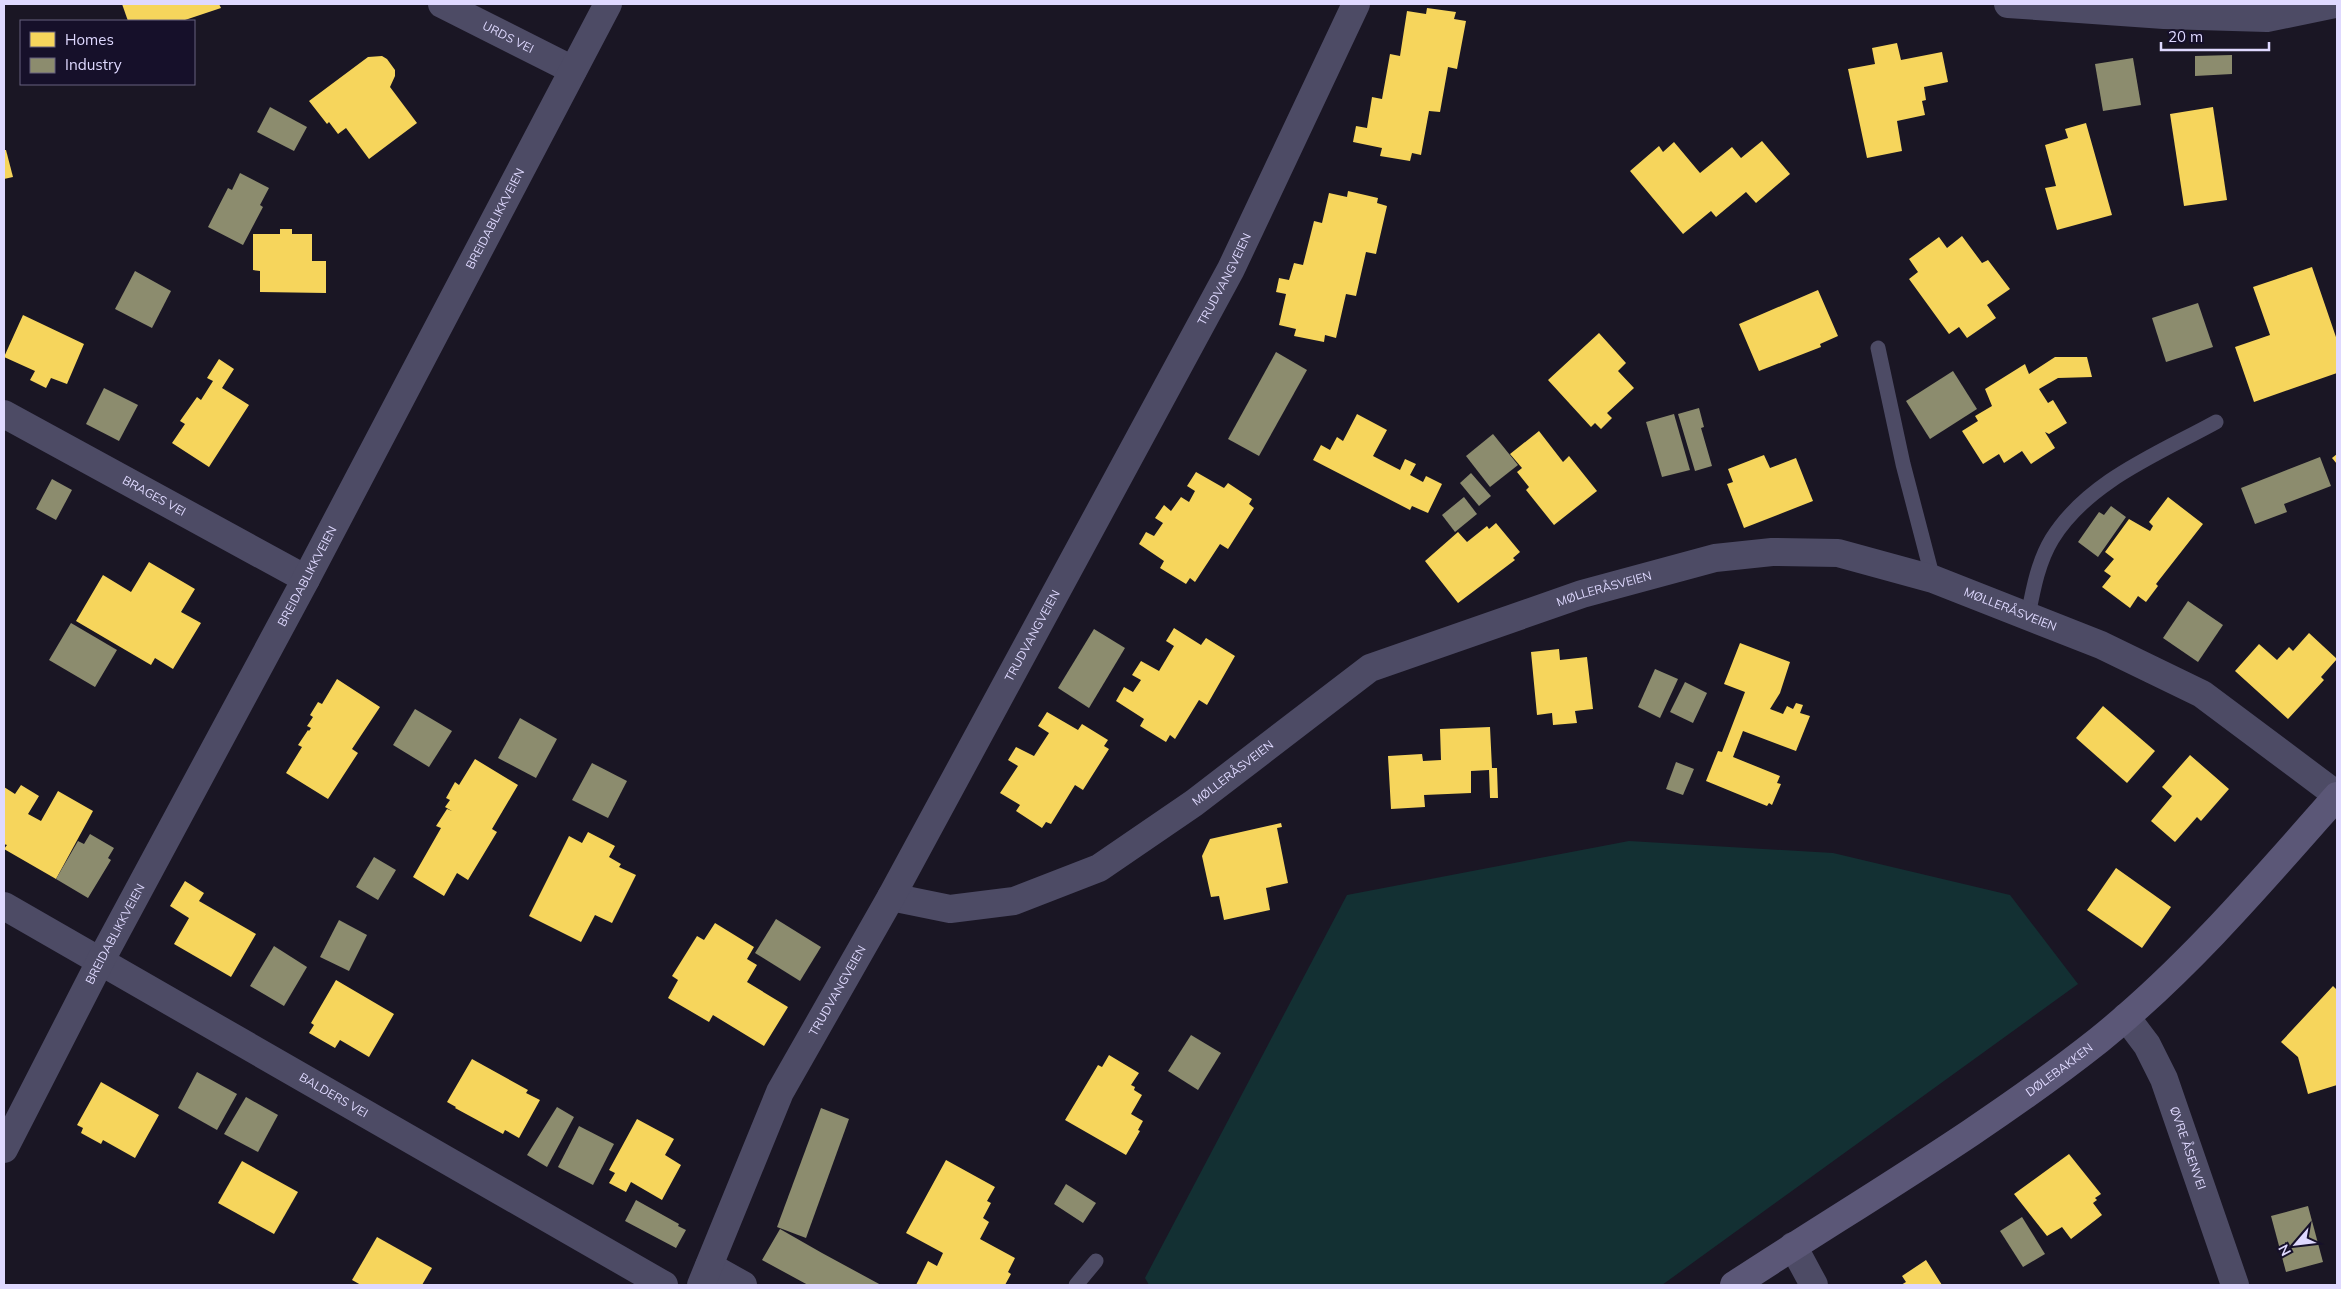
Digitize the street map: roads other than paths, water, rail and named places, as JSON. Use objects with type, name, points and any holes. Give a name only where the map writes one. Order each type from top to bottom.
[{"type":"main road","name":"DØLEBAKKEN","points":[[1734,1285],[1998,1115],[2126,1017],[2223,923],[2337,796]]},
{"type":"street","name":"URDS VEI","points":[[442,4],[573,70]]},
{"type":"street","name":"BREIDABLIKKVEIEN","points":[[4,1149],[101,960],[306,579],[608,4]]},
{"type":"street","name":"TRUDVANGVEIEN","points":[[743,1285],[705,1276],[780,1092],[891,897],[1231,269],[1356,4]]},
{"type":"street","points":[[2008,4],[2164,15],[2268,18],[2335,4]]},
{"type":"street","name":"BRAGES VEI","points":[[4,414],[306,579]]},
{"type":"street","name":"MØLLERÅSVEIEN","points":[[891,897],[950,909],[1014,901],[1099,868],[1194,803],[1370,668],[1582,594],[1715,558],[1772,552],[1838,552],[1933,579],[2101,645],[2202,694],[2337,796]]},
{"type":"street","name":"BALDERS VEI","points":[[4,906],[664,1285]]},
{"type":"street","name":"ØVRE ÅSENVEI","points":[[2126,1017],[2147,1045],[2164,1079],[2236,1285]]},
{"type":"street","points":[[1793,1246],[1814,1285]]},
{"type":"lane","points":[[1878,348],[1904,464],[1933,579]]},
{"type":"lane","points":[[2028,616],[2037,575],[2051,540],[2071,513],[2101,486],[2216,422]]},
{"type":"lane","points":[[1076,1285],[1096,1261]]}]
